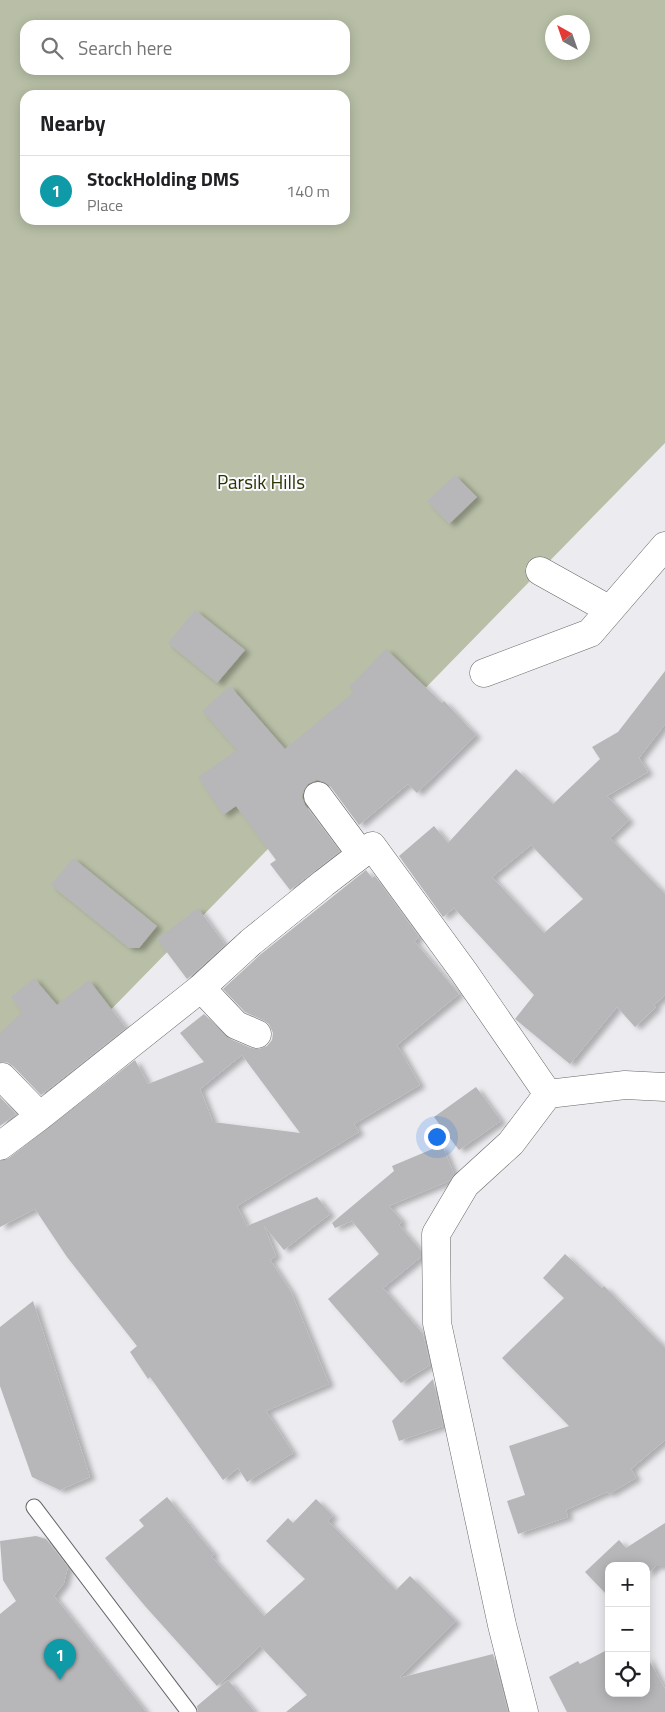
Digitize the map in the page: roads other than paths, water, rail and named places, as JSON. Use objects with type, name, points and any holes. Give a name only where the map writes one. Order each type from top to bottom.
[{"type":"street","points":[[484,673],[590,633],[665,546]]},
{"type":"street","points":[[540,571],[610,610]]},
{"type":"street","points":[[318,796],[361,854]]},
{"type":"street","points":[[0,1146],[201,988],[251,942],[372,846],[464,972],[548,1094]]},
{"type":"street","points":[[201,988],[236,1025],[257,1034]]},
{"type":"street","points":[[2,1077],[40,1116]]},
{"type":"street","points":[[524,1712],[502,1625],[437,1323],[436,1234],[465,1185],[511,1143],[548,1094],[625,1085],[665,1087]]},
{"type":"lane","points":[[34,1507],[189,1712]]},
{"type":"place","name":"StockHolding DMS","points":[[60,1680]]},
{"type":"park label","name":"Parsik Hills","points":[[261,481]]}]
